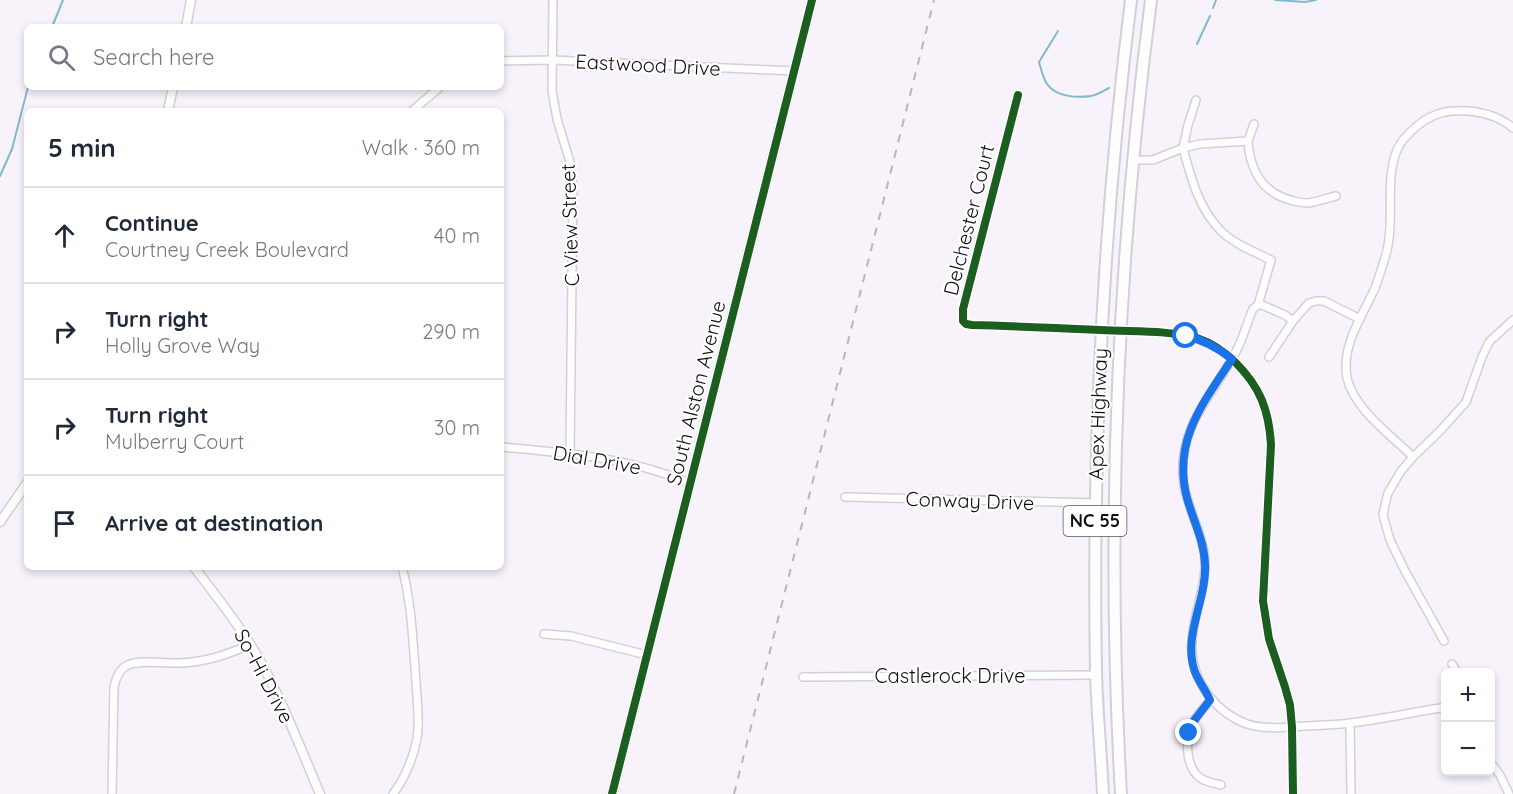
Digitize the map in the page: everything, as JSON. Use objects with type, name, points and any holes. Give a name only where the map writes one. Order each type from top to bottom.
[{"type":"main road","name":"Apex Highway","points":[[1103,794],[1096,675],[1095,504],[1098,371],[1117,121],[1131,0]]},
{"type":"main road","name":"Apex Highway","points":[[1121,794],[1117,730],[1114,555],[1116,411],[1129,203],[1151,0]]},
{"type":"street","points":[[187,24],[191,0]]},
{"type":"street","name":"C View Street","points":[[553,0],[553,99],[570,162],[573,188],[570,453]]},
{"type":"street","name":"South Alston Avenue","points":[[612,794],[812,0]]},
{"type":"street","name":"Eastwood Drive","points":[[504,61],[552,60],[794,71]]},
{"type":"street","points":[[169,108],[172,90]]},
{"type":"street","points":[[416,108],[436,90]]},
{"type":"street","name":"Delchester Court","points":[[1018,95],[963,309],[963,321],[972,325],[1102,330]]},
{"type":"street","points":[[1196,100],[1183,148],[1199,198],[1210,218],[1223,233],[1271,260],[1258,305],[1253,309],[1241,343],[1191,425],[1185,447],[1183,480],[1199,531],[1205,564],[1202,596],[1192,634],[1195,671],[1210,700],[1232,717],[1248,724],[1270,728],[1350,723],[1441,708]]},
{"type":"street","points":[[1413,457],[1363,409],[1352,392],[1346,367],[1350,339],[1375,287],[1387,251],[1391,230],[1393,164],[1398,147],[1407,134],[1424,120],[1447,111],[1469,110],[1487,113],[1513,128]]},
{"type":"street","points":[[1254,124],[1248,141],[1249,158],[1256,175],[1269,190],[1287,199],[1306,203],[1336,196]]},
{"type":"street","points":[[1133,160],[1153,160],[1200,144],[1248,141]]},
{"type":"street","points":[[1269,357],[1293,321],[1309,303],[1316,301],[1332,304],[1360,319]]},
{"type":"street","points":[[1258,305],[1262,304],[1293,321]]},
{"type":"street","points":[[1444,641],[1405,571],[1390,540],[1383,515],[1388,493],[1401,471],[1466,402],[1489,342],[1513,320]]},
{"type":"street","points":[[1102,330],[1178,335],[1197,338],[1215,346],[1245,372],[1259,393],[1266,409],[1270,430],[1270,470],[1263,602],[1269,639],[1290,705],[1293,794]]},
{"type":"street","name":"Dial Drive","points":[[504,447],[596,456],[657,471],[690,483]]},
{"type":"street","points":[[0,522],[24,487]]},
{"type":"street","name":"Conway Drive","points":[[845,497],[1095,504]]},
{"type":"street","name":"So-Hi Drive","points":[[196,570],[240,628],[279,697],[320,794]]},
{"type":"street","points":[[393,794],[410,762],[417,737],[412,623],[403,570]]},
{"type":"street","points":[[544,634],[571,636],[647,655]]},
{"type":"street","points":[[112,794],[114,687],[120,671],[126,665],[140,662],[176,663],[216,658],[250,645]]},
{"type":"street","points":[[1452,664],[1454,668]]},
{"type":"street","name":"Castlerock Drive","points":[[803,677],[1096,675]]},
{"type":"street","points":[[1210,700],[1193,722],[1187,745],[1190,764],[1196,775],[1206,782],[1221,785]]},
{"type":"street","points":[[1350,723],[1351,794]]},
{"type":"street","points":[[1495,768],[1509,794]]},
{"type":"waterway","points":[[53,24],[63,0]]},
{"type":"waterway","points":[[1213,8],[1216,0]]},
{"type":"waterway","points":[[1275,0],[1305,2],[1316,0]]},
{"type":"waterway","points":[[1197,44],[1210,16]]},
{"type":"waterway","points":[[1058,31],[1039,62],[1047,84],[1056,92],[1073,97],[1085,97],[1109,88]]},
{"type":"waterway","points":[[0,176],[12,149],[27,90]]},
{"type":"railway","points":[[734,794],[934,0]]},
{"type":"cycle path","points":[[612,794],[812,0]]},
{"type":"cycle path","points":[[1018,95],[963,309],[963,321],[972,325],[1186,335],[1203,340],[1223,352],[1251,381],[1262,400],[1270,432],[1263,601],[1269,639],[1290,705],[1293,794]]},
{"type":"route","points":[[1186,336],[1215,346],[1232,359],[1191,425],[1183,464],[1183,480],[1199,531],[1205,564],[1202,596],[1192,634],[1192,653],[1195,671],[1210,700],[1193,722],[1189,733]]}]
